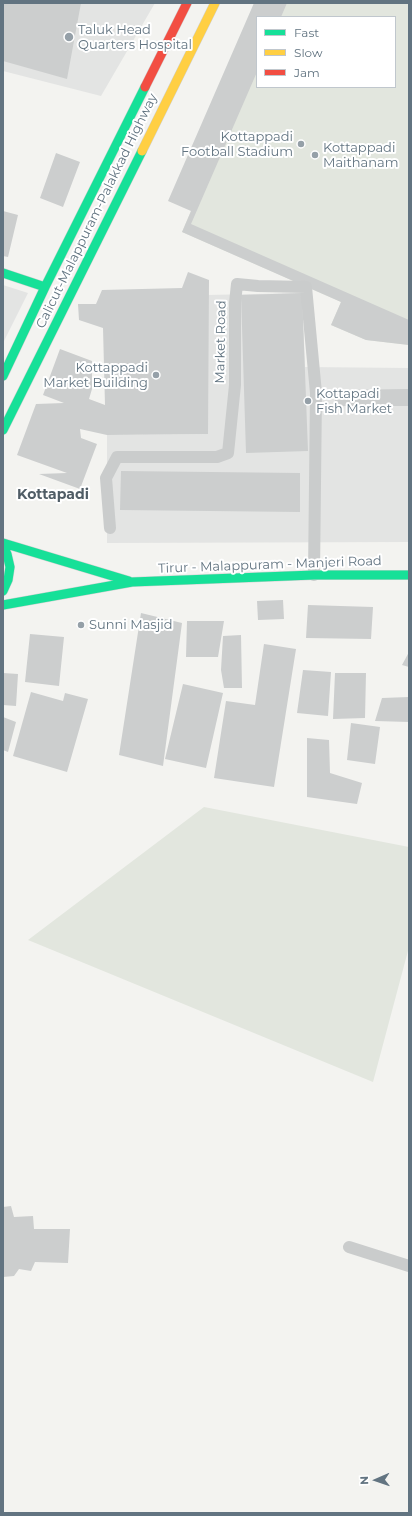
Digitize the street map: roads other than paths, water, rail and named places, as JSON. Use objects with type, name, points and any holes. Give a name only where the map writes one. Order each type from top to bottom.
[{"type":"main road","name":"Calicut-Malappuram-Palakkad Highway","points":[[3,376],[45,287],[187,3]]},
{"type":"main road","name":"Calicut-Malappuram-Palakkad Highway","points":[[3,430],[215,3]]},
{"type":"main road","points":[[3,273],[45,287]]},
{"type":"main road","points":[[3,544],[8,554],[10,567],[8,580],[3,591]]},
{"type":"main road","name":"Tirur - Malappuram - Manjeri Road","points":[[3,544],[132,582]]},
{"type":"main road","name":"Tirur - Malappuram - Manjeri Road","points":[[3,605],[132,582],[314,575],[409,574]]},
{"type":"lane","name":"Market Road","points":[[110,528],[106,478],[117,457],[217,457],[228,453],[235,385],[235,303],[237,284],[306,287],[316,393],[314,575]]},
{"type":"lane","points":[[349,1247],[409,1266]]},
{"type":"place","name":"Taluk Head Quarters Hospital","points":[[69,37]]},
{"type":"place","name":"Kottappadi Football Stadium","points":[[301,144]]},
{"type":"place","name":"Kottappadi Maithanam","points":[[315,155]]},
{"type":"place","name":"Kottappadi Market Building","points":[[156,375]]},
{"type":"place","name":"Kottapadi Fish Market","points":[[308,401]]},
{"type":"place","name":"Sunni Masjid","points":[[81,625]]},
{"type":"district","name":"Kottapadi","points":[[53,495]]}]
